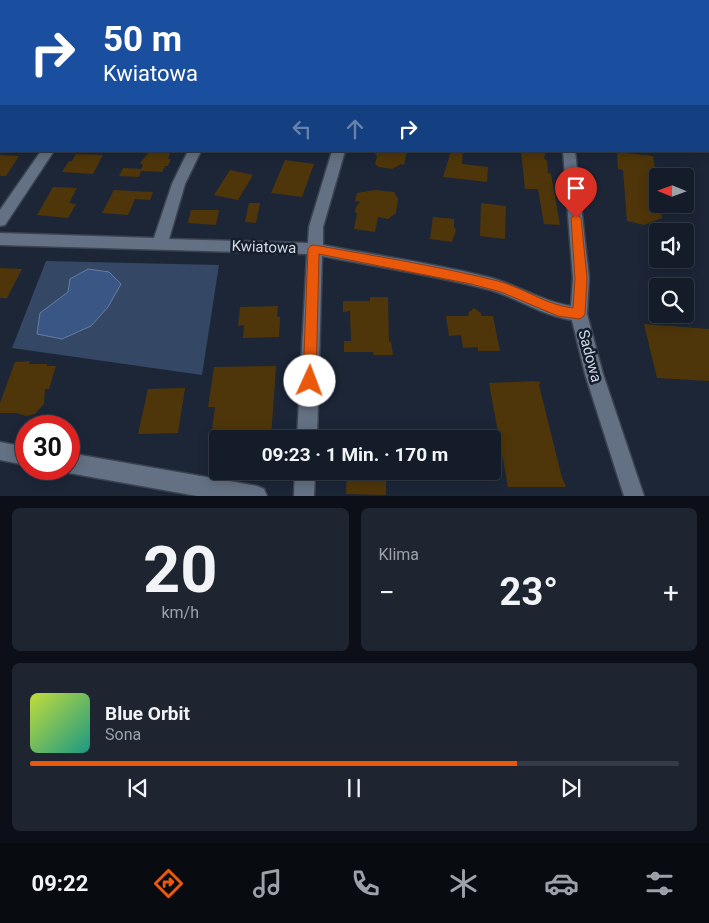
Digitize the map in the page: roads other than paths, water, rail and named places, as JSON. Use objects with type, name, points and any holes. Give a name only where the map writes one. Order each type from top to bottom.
[{"type":"street","points":[[0,222],[47,152]]},
{"type":"street","points":[[160,243],[178,188],[189,160],[194,152]]},
{"type":"street","points":[[307,430],[316,227],[339,152]]},
{"type":"street","name":"Sadowa","points":[[569,152],[581,278],[579,314],[594,374],[634,496]]},
{"type":"street","name":"Kwiatowa","points":[[0,239],[314,249],[471,279],[504,288],[558,311],[579,314]]},
{"type":"street","points":[[0,451],[15,454]]},
{"type":"street","points":[[80,465],[257,496]]},
{"type":"street","points":[[304,496],[305,480]]}]
